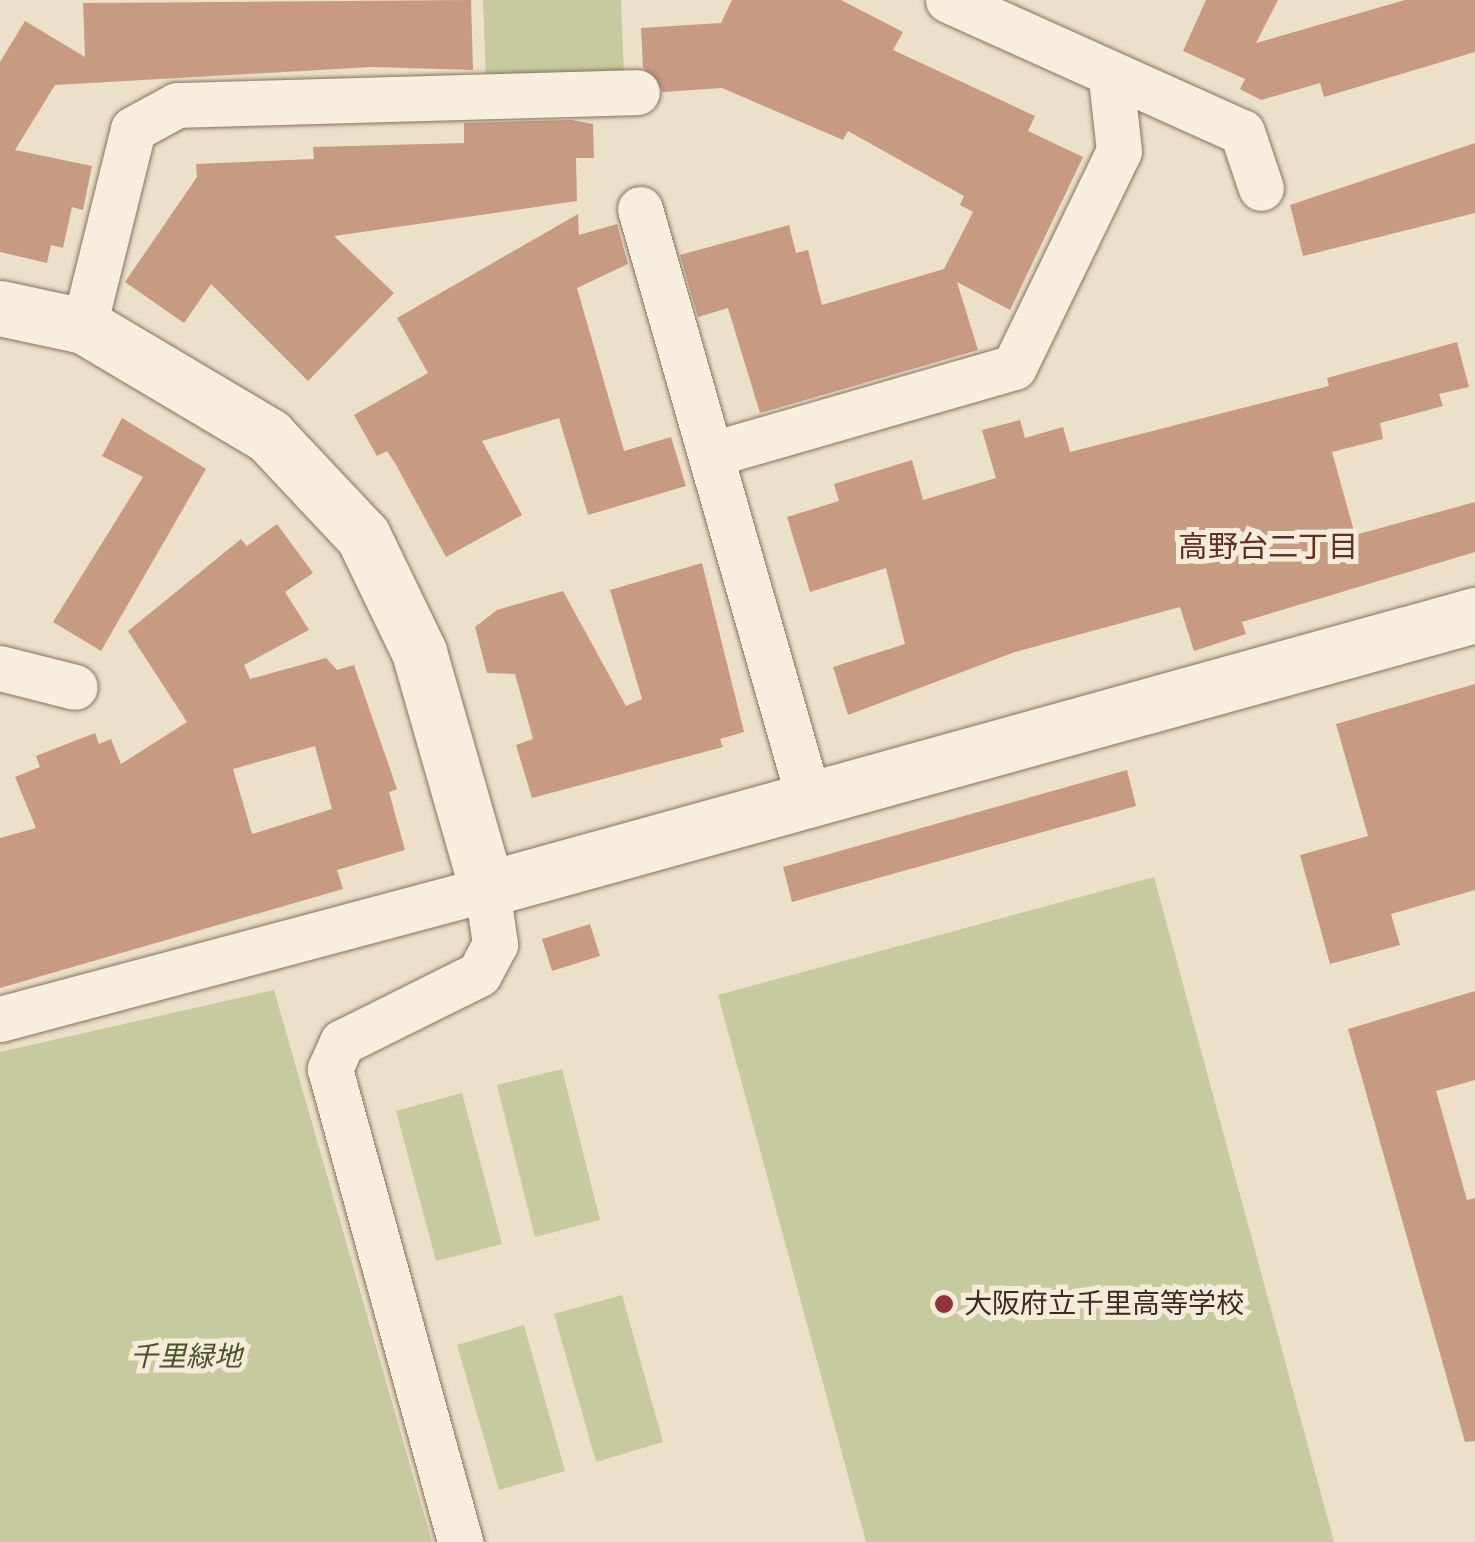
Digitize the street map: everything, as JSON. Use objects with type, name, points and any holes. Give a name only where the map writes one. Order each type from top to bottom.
[{"type":"street","points":[[948,0],[1111,78],[1242,132],[1261,188]]},
{"type":"street","points":[[716,453],[1014,367],[1119,151],[1111,78]]},
{"type":"street","points":[[84,326],[132,129],[177,105],[636,92]]},
{"type":"street","points":[[640,209],[716,453],[808,796]]},
{"type":"street","points":[[0,308],[84,326],[269,436],[363,536],[419,652],[487,888],[495,944],[479,974],[342,1042],[330,1069],[460,1542]]},
{"type":"street","points":[[0,1018],[1475,615]]},
{"type":"street","points":[[0,668],[75,687]]},
{"type":"green space","points":[[483,0],[621,0],[624,77],[486,82]]},
{"type":"green space","points":[[1154,877],[1334,1542],[866,1542],[718,995]]},
{"type":"green space","name":"千里緑地","points":[[274,990],[432,1542],[0,1542],[0,1052]]},
{"type":"green space","points":[[562,1069],[600,1220],[535,1237],[497,1085]]},
{"type":"green space","points":[[462,1093],[502,1244],[436,1261],[396,1111]]},
{"type":"green space","points":[[622,1295],[663,1442],[596,1462],[554,1314]]},
{"type":"green space","points":[[524,1325],[565,1471],[499,1490],[457,1345]]},
{"type":"building","points":[[471,0],[473,70],[372,67],[55,85],[15,150],[92,166],[83,210],[72,207],[63,248],[51,245],[47,263],[0,252],[0,62],[25,21],[85,57],[83,3]]},
{"type":"building","points":[[732,0],[841,0],[903,32],[893,50],[1035,116],[1028,131],[1083,157],[1010,310],[957,282],[978,350],[760,413],[728,308],[698,317],[680,255],[789,225],[796,253],[808,250],[822,305],[944,269],[973,212],[960,205],[964,196],[848,131],[843,140],[722,88],[663,92],[643,67],[641,28],[721,23]]},
{"type":"building","points":[[1206,0],[1278,0],[1256,43],[1405,0],[1475,0],[1475,52],[1324,97],[1320,83],[1261,100],[1240,89],[1245,79],[1183,51]]},
{"type":"building","points":[[571,120],[593,124],[594,158],[576,158],[577,201],[334,236],[394,293],[308,381],[211,284],[184,323],[125,282],[197,177],[196,164],[314,159],[313,147],[464,143],[464,123]]},
{"type":"building","points":[[1475,143],[1475,213],[1303,256],[1290,205]]},
{"type":"building","points":[[578,214],[579,235],[617,224],[628,264],[577,288],[624,451],[671,437],[686,486],[588,515],[559,418],[482,441],[522,515],[446,557],[395,463],[387,451],[377,456],[354,415],[428,373],[397,318]]},
{"type":"building","points":[[1457,342],[1469,387],[1439,394],[1443,406],[1380,423],[1383,439],[1332,452],[1355,535],[1475,502],[1475,552],[1242,622],[1246,634],[1194,651],[1180,607],[1015,652],[848,715],[833,667],[905,644],[886,568],[810,592],[787,517],[839,501],[834,484],[912,460],[923,500],[996,478],[982,430],[1020,420],[1025,438],[1063,427],[1070,452],[1329,386],[1327,378]]},
{"type":"building","points":[[122,418],[206,469],[101,651],[53,622],[143,477],[102,456]]},
{"type":"building","points":[[277,524],[313,573],[285,592],[309,630],[244,665],[250,679],[326,658],[337,670],[354,665],[397,789],[389,792],[405,850],[337,870],[343,889],[0,988],[0,838],[36,828],[15,777],[40,767],[36,756],[95,733],[99,744],[111,739],[121,764],[187,722],[128,631],[241,539],[247,546]],"holes":[[[315,746],[332,809],[252,834],[233,769]]]},
{"type":"building","points":[[702,563],[744,732],[720,739],[723,747],[532,798],[516,745],[533,739],[515,674],[487,673],[475,627],[497,610],[563,591],[626,706],[642,699],[610,590]]},
{"type":"building","points":[[1475,684],[1475,890],[1391,914],[1400,945],[1330,964],[1300,855],[1368,836],[1336,724]]},
{"type":"building","points":[[1127,770],[1136,806],[792,902],[783,867]]},
{"type":"building","points":[[590,924],[600,956],[552,971],[542,939]]},
{"type":"building","points":[[1475,991],[1475,1080],[1436,1091],[1467,1200],[1475,1198],[1475,1441],[1465,1442],[1348,1029]]},
{"type":"place","name":"大阪府立千里高等学校","points":[[944,1304]]},
{"type":"district","name":"高野台二丁目","points":[[1268,547]]}]
